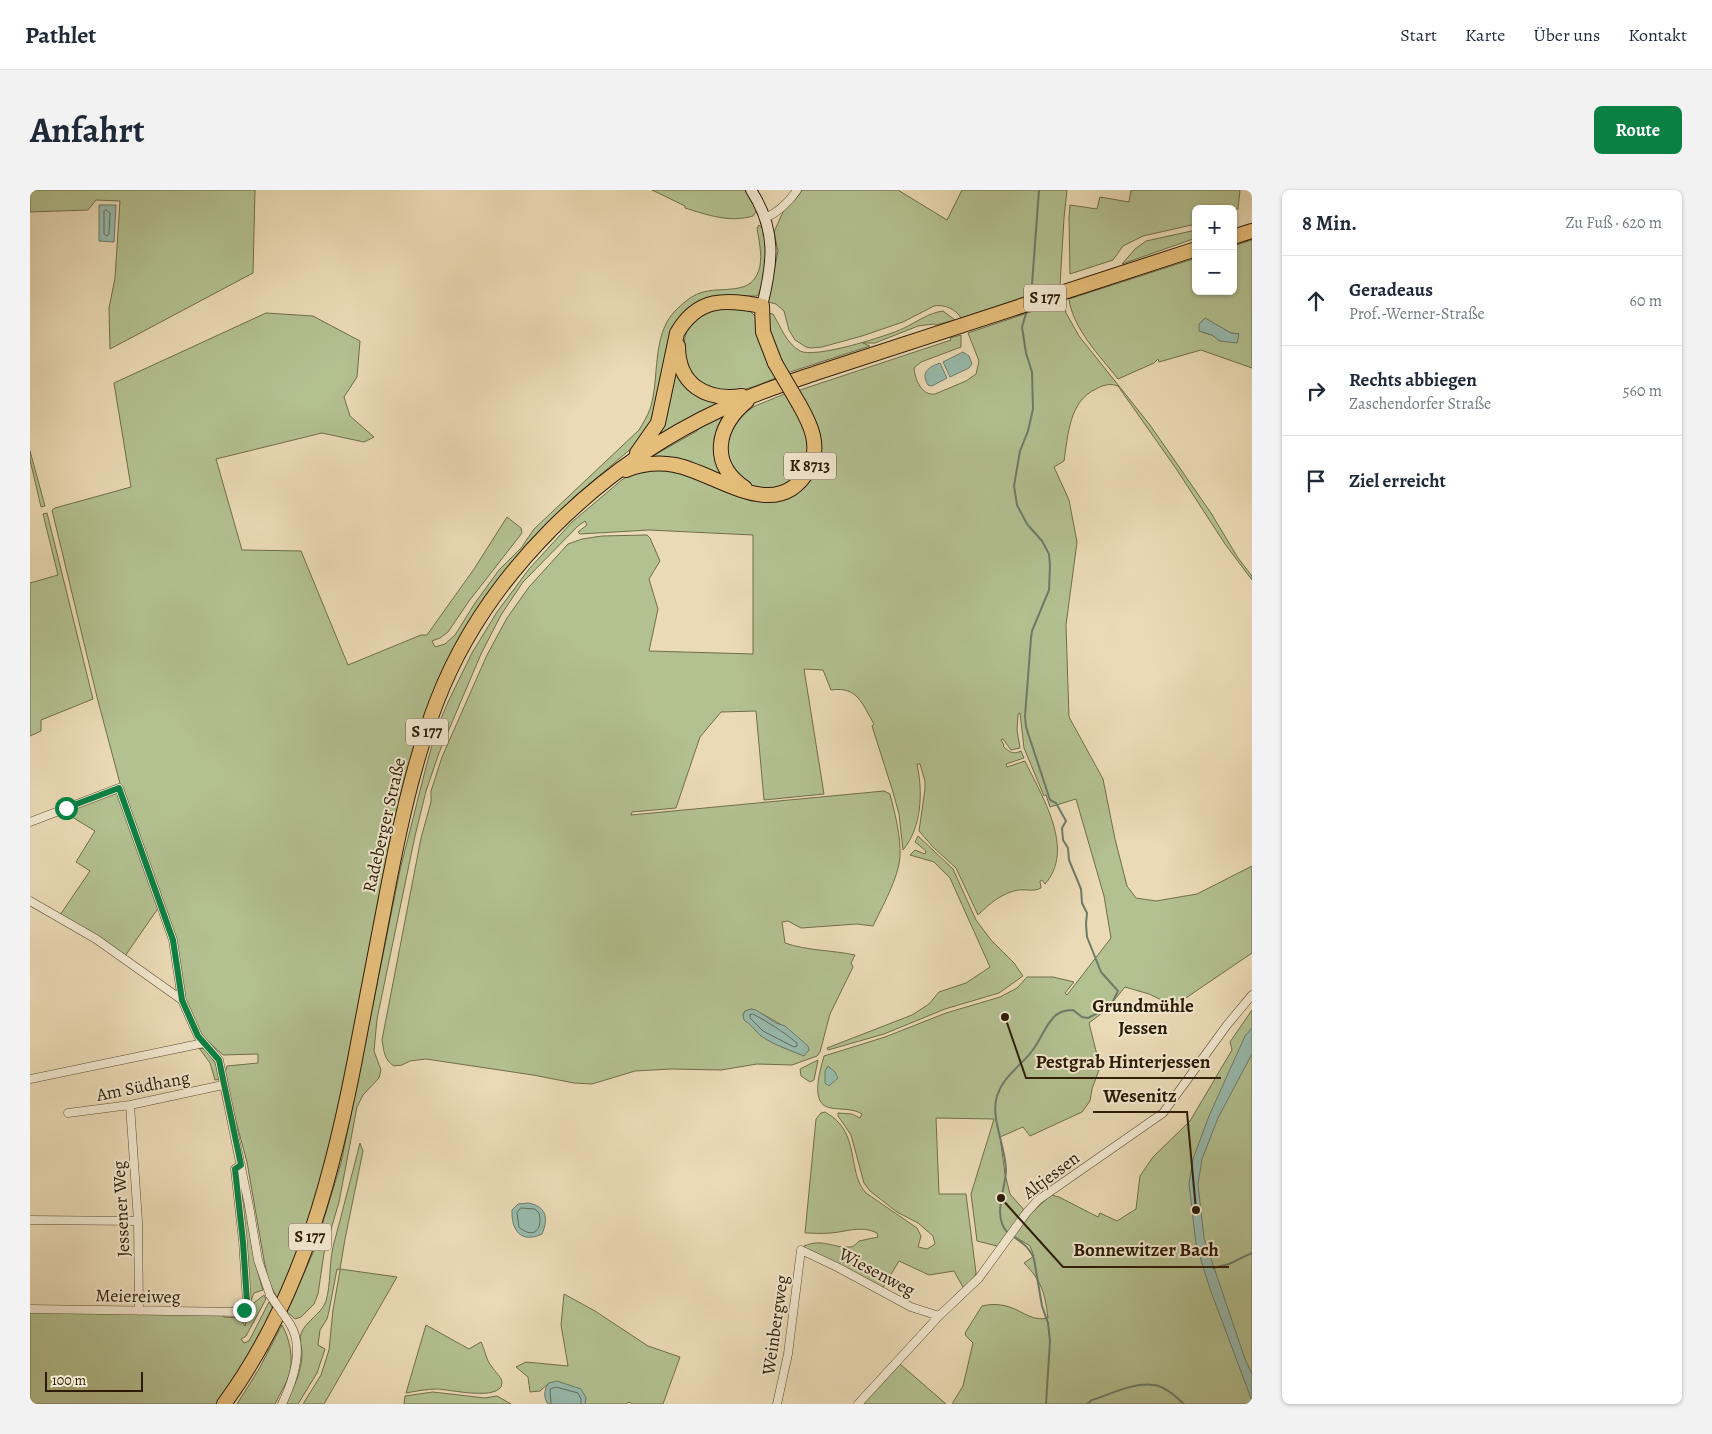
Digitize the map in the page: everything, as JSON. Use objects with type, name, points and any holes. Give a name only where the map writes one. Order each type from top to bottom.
[{"type":"highway","points":[[1237,236],[1252,231]]},
{"type":"highway","name":"S 177","points":[[611,477],[641,455],[699,420],[758,393],[1193,250]]},
{"type":"highway","points":[[625,466],[642,448],[658,423],[675,341],[680,328],[691,314],[711,303],[726,302],[762,306]]},
{"type":"highway","name":"K 8713","points":[[756,494],[779,494],[793,487],[804,476],[812,462],[814,439],[810,424],[775,362],[763,332],[762,306]]},
{"type":"highway","points":[[680,328],[678,353],[682,369],[688,380],[699,390],[722,397],[758,393]]},
{"type":"highway","points":[[756,494],[743,487],[729,475],[720,449],[723,431],[727,422],[745,403],[758,393]]},
{"type":"highway","points":[[611,477],[637,467],[664,463],[684,468],[731,487],[756,494]]},
{"type":"highway","name":"Radeberger Straße","points":[[224,1404],[251,1364],[276,1319],[319,1212],[333,1164],[405,808],[417,760],[437,701],[463,646],[496,594],[517,567],[557,523],[611,477]]},
{"type":"street","name":"K 8713","points":[[751,190],[765,218],[772,252],[769,278],[762,306]]},
{"type":"street","points":[[765,218],[783,207],[797,190]]},
{"type":"street","points":[[30,822],[119,788],[173,940],[182,1000],[198,1036],[219,1060],[258,1260],[270,1295],[290,1324],[296,1340],[296,1365],[282,1404]]},
{"type":"street","points":[[30,902],[96,939],[182,1000]]},
{"type":"street","name":"Altjessen","points":[[858,1404],[940,1316],[979,1278],[1026,1212],[1038,1200],[1163,1113],[1227,1025],[1250,997]]},
{"type":"street","points":[[30,1079],[204,1043]]},
{"type":"street","name":"Am Südhang","points":[[68,1113],[130,1105],[223,1085]]},
{"type":"street","name":"Jessener Weg","points":[[130,1105],[138,1220],[139,1311]]},
{"type":"street","name":"Meiereiweg","points":[[30,1309],[238,1313],[244,1310],[247,1302],[235,1169],[241,1165]]},
{"type":"street","points":[[30,1220],[138,1220]]},
{"type":"street","name":"Wiesenweg","points":[[801,1250],[911,1307],[940,1316]]},
{"type":"street","name":"Weinbergweg","points":[[777,1404],[788,1354],[801,1250]]},
{"type":"green space","points":[[30,190],[255,190],[253,273],[110,349],[109,308],[115,278],[120,201],[96,200],[88,210],[30,212]]},
{"type":"green space","points":[[652,190],[745,190],[754,202],[757,210],[753,216],[744,218],[719,217],[685,208],[685,206]]},
{"type":"green space","points":[[802,190],[898,190],[947,220],[962,190],[1067,190],[1060,285],[961,318],[949,308],[934,306],[903,322],[862,336],[822,347],[806,347],[795,340],[789,330],[784,311],[776,304],[768,302],[778,251],[774,232],[783,212]]},
{"type":"green space","points":[[1131,190],[1240,190],[1238,209],[1237,205],[1192,205],[1192,225],[1143,236],[1123,246],[1113,260],[1070,274],[1070,205],[1097,209],[1100,197],[1129,202]]},
{"type":"green space","points":[[759,225],[765,231],[767,238],[767,255],[762,283],[757,296],[739,296],[686,311],[660,401],[646,436],[573,498],[502,574],[481,604],[444,669],[352,1041],[326,1165],[300,1245],[278,1299],[269,1283],[247,1162],[224,1077],[227,1066],[258,1063],[258,1054],[223,1055],[202,1036],[185,1001],[175,939],[122,791],[97,697],[52,510],[131,487],[114,383],[266,313],[313,316],[360,341],[357,377],[344,397],[350,416],[374,437],[364,442],[322,433],[216,459],[242,550],[301,551],[348,665],[421,635],[427,635],[474,569],[507,517],[521,528],[522,533],[469,601],[448,632],[432,641],[435,647],[445,644],[455,635],[499,570],[521,548],[534,529],[639,430],[649,412],[653,397],[662,333],[667,321],[675,311],[697,294],[736,288],[751,283],[756,276],[761,261],[757,228]]},
{"type":"green space","points":[[1192,231],[1192,239],[1122,264],[1135,249],[1146,241]]},
{"type":"green space","points":[[1252,240],[1252,368],[1201,350],[1159,362],[1158,359],[1154,363],[1118,379],[1082,331],[1076,321],[1069,299],[1192,259],[1192,295],[1237,295],[1237,245]],"holes":[[[1219,327],[1231,333],[1239,334],[1220,341],[1212,335],[1202,332]]]},
{"type":"green space","points":[[1063,301],[1066,313],[1079,336],[1150,425],[1211,513],[1238,558],[1252,576],[1252,580],[1225,544],[1177,470],[1118,386],[1104,386],[1087,395],[1080,402],[1071,420],[1064,461],[1054,467],[1069,500],[1077,542],[1066,625],[1069,717],[1103,779],[1127,886],[1136,898],[1156,901],[1197,894],[1252,866],[1252,953],[1174,1006],[1149,994],[1125,987],[1106,1010],[1089,1023],[1100,1067],[1090,1101],[1082,1112],[1030,1136],[1023,1127],[1000,1137],[1010,1194],[1025,1211],[1001,1247],[977,1241],[971,1194],[994,1119],[936,1118],[939,1194],[966,1194],[976,1273],[974,1279],[964,1289],[954,1271],[929,1275],[899,1261],[882,1289],[809,1251],[804,1246],[822,1243],[851,1247],[859,1241],[878,1237],[877,1233],[865,1229],[805,1233],[816,1119],[821,1113],[825,1112],[837,1120],[844,1130],[852,1152],[856,1174],[866,1193],[917,1228],[921,1236],[918,1247],[927,1249],[935,1244],[933,1236],[918,1223],[897,1212],[870,1191],[864,1183],[851,1135],[838,1116],[838,1113],[852,1114],[860,1118],[862,1114],[851,1110],[824,1106],[820,1101],[818,1086],[824,1056],[885,1037],[946,1013],[1000,997],[1017,988],[1027,977],[1053,977],[1074,982],[1065,993],[1067,995],[1111,938],[1104,896],[1076,799],[1050,807],[1024,748],[1020,713],[1018,714],[1017,730],[1020,748],[1011,750],[1003,739],[1001,740],[1007,750],[1013,753],[1021,751],[1024,758],[1006,764],[1007,767],[1025,761],[1047,806],[1057,839],[1057,855],[1054,870],[1045,884],[1042,880],[1040,881],[1041,888],[1018,890],[1001,896],[978,915],[956,868],[919,831],[925,789],[925,781],[920,764],[917,764],[920,797],[917,820],[914,831],[903,850],[899,814],[872,726],[874,724],[862,703],[853,694],[840,689],[831,690],[823,670],[804,669],[824,794],[764,800],[756,711],[721,712],[700,737],[676,808],[632,812],[631,815],[884,791],[890,794],[899,833],[899,864],[897,873],[873,926],[857,924],[801,928],[788,921],[782,922],[785,943],[802,948],[855,955],[851,963],[853,967],[830,1014],[820,1052],[817,1056],[792,1065],[757,1064],[721,1070],[671,1069],[635,1071],[592,1084],[574,1083],[426,1059],[394,1066],[386,1058],[382,1040],[421,838],[431,802],[431,791],[442,757],[487,655],[507,618],[529,587],[568,544],[582,539],[602,536],[647,535],[660,561],[649,579],[658,609],[649,651],[753,654],[753,535],[649,530],[580,534],[578,532],[587,525],[585,521],[523,582],[501,615],[481,654],[439,753],[426,791],[415,836],[377,1019],[374,1051],[381,1070],[379,1078],[363,1095],[357,1107],[339,1202],[324,1253],[318,1294],[314,1304],[301,1317],[295,1319],[287,1312],[315,1248],[341,1163],[400,870],[436,731],[472,653],[497,612],[529,569],[572,522],[623,479],[639,470],[661,468],[770,499],[814,467],[797,391],[951,340],[950,338],[961,335],[961,347],[921,362],[914,368],[916,377],[923,390],[930,394],[935,394],[966,381],[976,374],[979,361],[968,333]],"holes":[[[754,1010],[786,1028],[804,1056],[777,1045],[756,1031],[743,1015],[745,1011]]]},
{"type":"green space","points":[[724,307],[750,311],[756,317],[778,377],[748,388],[725,393],[702,385],[690,373],[684,350],[684,342],[689,328],[700,316]]},
{"type":"green space","points":[[943,311],[955,320],[936,325],[918,326],[875,343],[863,343],[870,346],[787,373],[767,332],[767,313],[773,314],[787,339],[795,348],[808,353],[820,352],[851,346],[883,336],[927,316]]},
{"type":"green space","points":[[676,365],[725,401],[653,441]]},
{"type":"green space","points":[[787,393],[802,419],[809,443],[806,462],[792,482],[778,489],[750,487],[734,474],[725,448],[734,420],[755,406]]},
{"type":"green space","points":[[721,413],[726,416],[726,477],[651,457],[697,431],[700,425]]},
{"type":"green space","points":[[30,451],[45,506],[41,507],[30,460]]},
{"type":"green space","points":[[47,513],[93,699],[41,720],[41,731],[30,736],[30,583],[58,575],[43,514]]},
{"type":"green space","points":[[118,792],[159,907],[125,956],[60,915],[90,871],[76,862],[95,831],[64,812]]},
{"type":"green space","points":[[918,836],[953,869],[976,920],[1023,976],[999,993],[945,1009],[884,1034],[828,1050],[827,1048],[912,1015],[929,1004],[939,992],[966,983],[990,967],[950,878],[934,862],[910,855],[915,850],[925,854],[926,851],[915,842]]},
{"type":"green space","points":[[1252,1010],[1252,1404],[952,1404],[963,1386],[973,1343],[965,1333],[982,1306],[1003,1305],[1032,1317],[1048,1318],[1042,1288],[1024,1263],[1034,1256],[1030,1246],[1014,1236],[1028,1216],[1051,1195],[1059,1197],[1098,1217],[1100,1213],[1117,1221],[1136,1209],[1140,1176],[1153,1157],[1190,1121],[1232,1050],[1230,1042]]},
{"type":"green space","points":[[199,1048],[205,1049],[216,1064],[219,1079],[215,1080],[210,1063]]},
{"type":"green space","points":[[818,1060],[814,1080],[810,1082],[801,1076],[800,1069]]},
{"type":"green space","points":[[360,1143],[363,1151],[340,1269],[397,1277],[324,1404],[303,1404],[321,1375],[329,1350],[340,1270],[337,1269],[327,1319],[320,1330],[318,1345],[325,1349],[317,1373],[298,1404],[286,1404],[297,1380],[300,1367],[302,1353],[301,1334],[326,1301],[333,1247]]},
{"type":"green space","points":[[240,1170],[254,1259],[263,1290],[254,1293],[251,1300],[249,1300],[238,1171]]},
{"type":"green space","points":[[564,1294],[595,1311],[648,1346],[680,1357],[663,1404],[632,1404],[629,1402],[626,1404],[585,1404],[586,1398],[549,1383],[540,1391],[530,1392],[528,1377],[516,1367],[526,1362],[568,1366],[561,1325]]},
{"type":"green space","points":[[264,1295],[266,1299],[246,1336],[241,1339],[244,1343],[249,1341],[269,1302],[274,1311],[228,1390],[217,1404],[30,1404],[30,1312],[223,1315],[224,1317],[240,1318],[245,1326],[250,1306]]},
{"type":"green space","points":[[282,1325],[289,1343],[291,1363],[288,1379],[275,1404],[237,1404],[259,1369]]},
{"type":"green space","points":[[426,1325],[469,1349],[481,1342],[488,1361],[501,1379],[502,1383],[499,1389],[484,1393],[437,1389],[406,1393]]},
{"type":"green space","points":[[900,1364],[946,1404],[862,1404]]},
{"type":"green space","points":[[433,1392],[485,1398],[497,1396],[511,1404],[404,1404],[405,1396]]},
{"type":"water","points":[[99,205],[116,205],[114,242],[99,241]]},
{"type":"water","points":[[1205,318],[1231,333],[1239,334],[1237,343],[1220,341],[1212,335],[1199,331],[1199,324]]},
{"type":"water","points":[[963,352],[969,356],[972,364],[969,368],[950,377],[943,362]]},
{"type":"water","points":[[940,363],[947,378],[932,386],[928,385],[925,373],[932,366]]},
{"type":"water","points":[[751,1009],[785,1026],[808,1046],[809,1050],[804,1056],[761,1036],[744,1020],[743,1015],[745,1011]]},
{"type":"water","points":[[1252,1028],[1252,1054],[1218,1118],[1202,1159],[1198,1184],[1204,1238],[1245,1359],[1252,1374],[1252,1401],[1210,1289],[1196,1244],[1189,1184],[1193,1159],[1209,1116],[1245,1036]]},
{"type":"water","points":[[828,1066],[835,1072],[838,1078],[829,1086],[825,1083],[825,1071]]},
{"type":"water","points":[[528,1203],[539,1207],[545,1218],[542,1234],[535,1237],[523,1236],[513,1224],[512,1210],[518,1204]]},
{"type":"water","points":[[557,1381],[581,1389],[586,1398],[585,1404],[548,1404],[545,1396],[546,1388],[549,1383]]},
{"type":"waterway","points":[[1031,298],[1039,190]]},
{"type":"waterway","points":[[1008,1233],[1003,1227],[1000,1212],[1006,1171],[1004,1152],[995,1114],[995,1105],[1000,1089],[1008,1077],[1032,1051],[1055,1016],[1062,1012],[1073,1010],[1082,1017],[1088,1018],[1110,1007],[1118,991],[1101,972],[1087,937],[1087,913],[1082,903],[1081,889],[1069,860],[1068,848],[1063,840],[1062,828],[1066,821],[1056,803],[1050,800],[1026,727],[1025,716],[1032,631],[1049,590],[1050,566],[1049,554],[1042,541],[1027,524],[1017,505],[1014,486],[1020,451],[1028,431],[1033,409],[1032,372],[1026,353],[1022,327],[1027,310]]},
{"type":"waterway","points":[[1012,1236],[1025,1246],[1034,1259],[1042,1306],[1048,1323],[1050,1341],[1046,1404]]},
{"type":"waterway","points":[[1213,1268],[1229,1264],[1252,1253]]},
{"type":"waterway","points":[[1087,1404],[1092,1400],[1139,1385],[1154,1385],[1162,1388],[1184,1404]]},
{"type":"place","name":"Pestgrab Hinterjessen","points":[[1005,1017]]},
{"type":"place","name":"Bonnewitzer Bach","points":[[1001,1198]]},
{"type":"place","name":"Wesenitz","points":[[1196,1210]]},
{"type":"district","name":"Grundmühle Jessen","points":[[1143,1017]]},
{"type":"route","points":[[66,808],[119,788],[173,940],[182,1000],[198,1036],[219,1060],[241,1165],[235,1169],[247,1302],[244,1310]]}]
